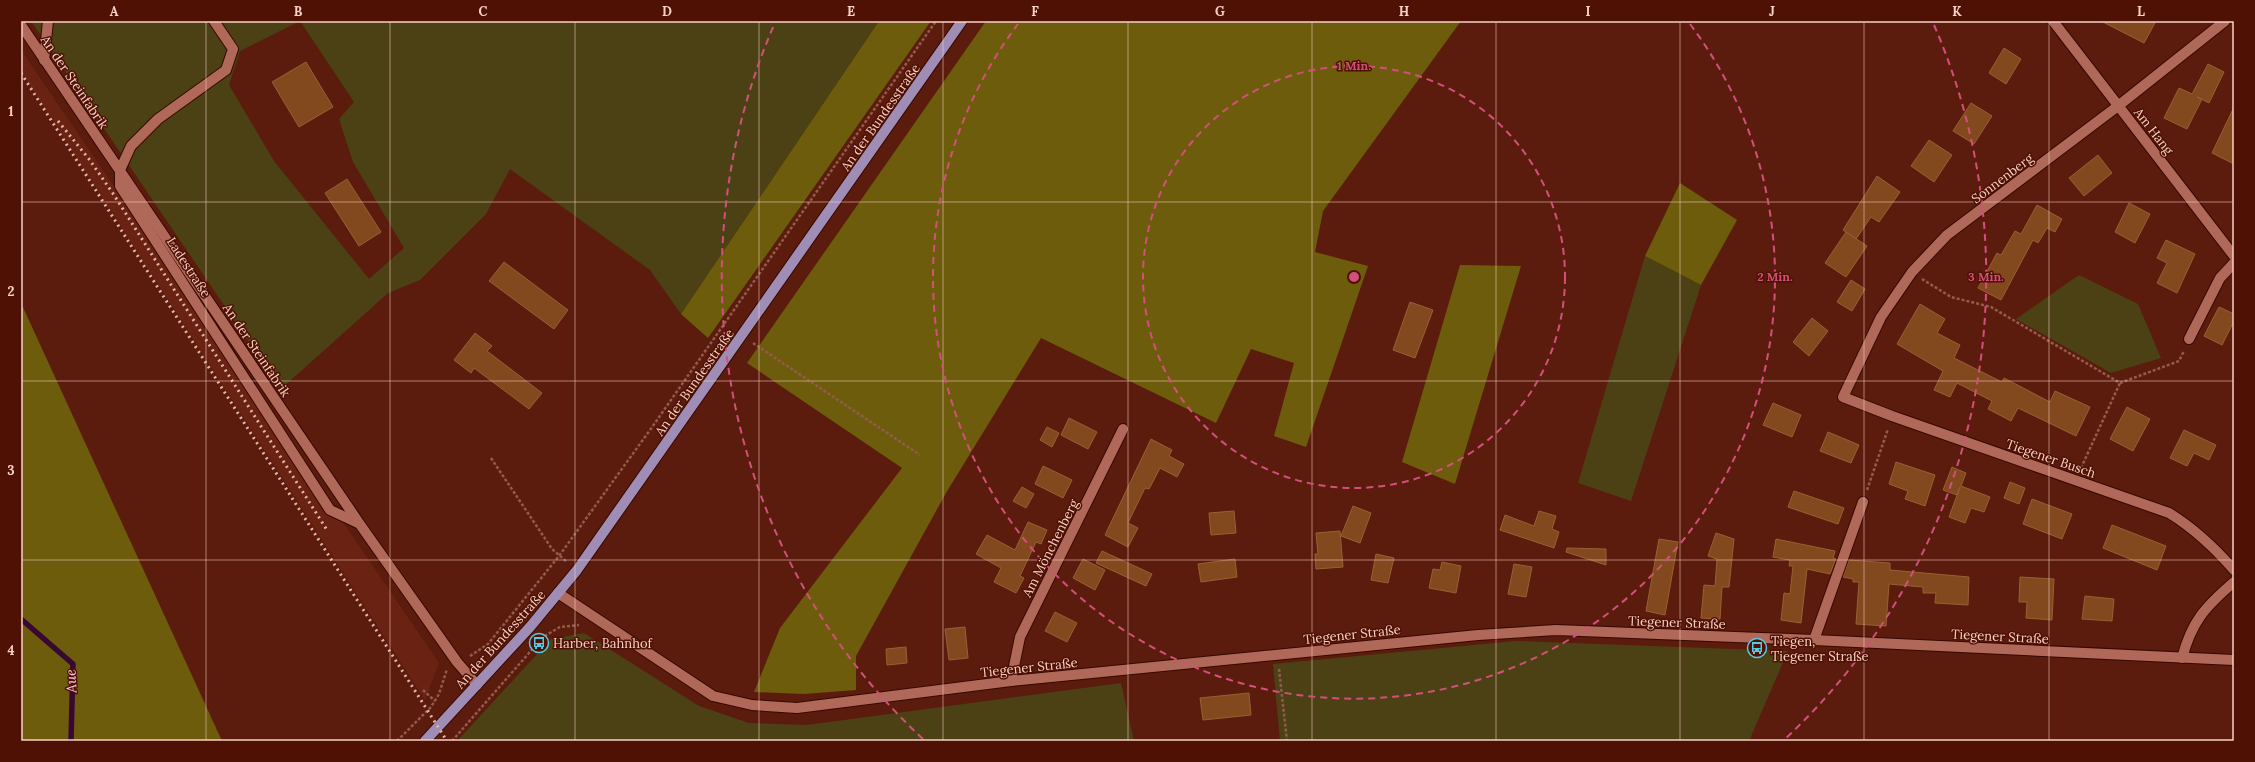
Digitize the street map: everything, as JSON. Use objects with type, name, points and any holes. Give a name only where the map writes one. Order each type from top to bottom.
[{"type":"main road","name":"An der Bundesstraße","points":[[425,741],[477,685],[577,570],[962,21]]},
{"type":"street","points":[[44,60],[48,21]]},
{"type":"street","points":[[120,170],[131,146],[158,119],[226,70],[233,49],[214,21]]},
{"type":"street","name":"Am Hang","points":[[2052,21],[2234,256]]},
{"type":"street","name":"Sonnenberg","points":[[1843,397],[1881,317],[1912,272],[1948,235],[2118,106],[2225,21]]},
{"type":"street","name":"An der Steinfabrik","points":[[21,25],[359,523],[457,662],[477,685]]},
{"type":"street","name":"Ladestraße","points":[[120,170],[120,186],[330,510],[359,523]]},
{"type":"street","points":[[2189,339],[2220,278],[2234,263]]},
{"type":"street","name":"Tiegener Busch","points":[[1843,397],[1892,416],[2169,513],[2192,527],[2215,548],[2234,570]]},
{"type":"street","name":"Am Mönchenberg","points":[[1012,681],[1020,637],[1123,430]]},
{"type":"street","points":[[1814,640],[1863,502]]},
{"type":"street","points":[[2182,658],[2188,636],[2207,605],[2234,582]]},
{"type":"street","name":"Tiegener Straße","points":[[558,593],[713,696],[752,705],[797,708],[1012,681],[1478,635],[1556,630],[1814,640],[2234,660]]},
{"type":"path","points":[[466,658],[488,644],[559,556],[650,430],[936,21]]},
{"type":"path","points":[[1912,272],[1951,297],[1991,307],[2120,383]]},
{"type":"path","points":[[742,336],[920,455]]},
{"type":"path","points":[[2075,481],[2120,383],[2179,361],[2189,339]]},
{"type":"path","points":[[1863,502],[1892,416]]},
{"type":"path","points":[[491,458],[552,549],[559,556]]},
{"type":"path","points":[[452,741],[543,637],[560,627],[577,624],[584,627]]},
{"type":"path","points":[[1278,654],[1287,741]]},
{"type":"path","points":[[397,741],[435,701],[439,694],[444,673],[448,667]]},
{"type":"path","points":[[423,690],[435,701]]},
{"type":"shaded area","points":[[31,21],[300,21],[879,21],[681,314],[650,270],[510,169],[486,214],[420,280],[388,293],[281,389]],"holes":[[[300,21],[354,102],[339,119],[353,162],[404,248],[369,279],[274,161],[229,85],[240,51]]]},
{"type":"shaded area","points":[[879,21],[931,21],[708,338],[681,314]]},
{"type":"shaded area","points":[[986,21],[1461,21],[1323,211],[1315,252],[1368,266],[1306,447],[1274,436],[1294,363],[1251,349],[1216,423],[1041,338],[946,493],[856,656],[856,690],[804,694],[754,692],[780,628],[902,468],[747,363]]},
{"type":"shaded area","points":[[21,50],[439,663],[425,700],[21,71]]},
{"type":"shaded area","points":[[1680,183],[1737,220],[1701,285],[1645,256]]},
{"type":"shaded area","points":[[1645,256],[1701,285],[1631,501],[1578,483]]},
{"type":"shaded area","points":[[1460,265],[1521,266],[1455,484],[1402,462]]},
{"type":"shaded area","points":[[2079,275],[2138,304],[2161,358],[2111,373],[2016,319]]},
{"type":"shaded area","points":[[21,303],[222,741],[21,741]]},
{"type":"shaded area","points":[[584,633],[699,706],[749,723],[807,725],[1121,683],[1134,741],[457,741],[551,639]]},
{"type":"shaded area","points":[[1516,641],[1788,651],[1749,741],[1280,741],[1273,664]]},
{"type":"building","points":[[2101,21],[2156,21],[2144,43]]},
{"type":"building","points":[[2004,48],[2021,59],[2006,84],[1989,73]]},
{"type":"building","points":[[306,62],[333,107],[299,127],[272,82]]},
{"type":"building","points":[[2208,64],[2224,72],[2209,103],[2202,99],[2187,129],[2164,118],[2179,88],[2192,94]]},
{"type":"building","points":[[1971,103],[1992,116],[1974,144],[1953,131]]},
{"type":"building","points":[[2234,107],[2234,164],[2212,153]]},
{"type":"building","points":[[1929,140],[1952,155],[1934,182],[1911,166]]},
{"type":"building","points":[[2098,155],[2112,173],[2084,196],[2069,178]]},
{"type":"building","points":[[1877,176],[1900,192],[1879,222],[1871,217],[1856,239],[1843,230]]},
{"type":"building","points":[[347,179],[381,232],[359,246],[325,193]]},
{"type":"building","points":[[2129,203],[2150,214],[2135,243],[2115,232]]},
{"type":"building","points":[[2037,205],[2062,219],[2055,232],[2047,228],[2038,243],[2033,240],[2001,300],[1978,288],[1997,253],[2001,255],[2015,231],[2021,234]]},
{"type":"building","points":[[1846,232],[1867,246],[1846,277],[1825,263]]},
{"type":"building","points":[[2166,240],[2195,254],[2177,293],[2157,283],[2167,263],[2157,258]]},
{"type":"building","points":[[504,262],[568,310],[554,329],[489,281]]},
{"type":"building","points":[[1851,280],[1865,289],[1852,311],[1837,302]]},
{"type":"building","points":[[1410,302],[1433,310],[1415,358],[1393,350]]},
{"type":"building","points":[[1920,304],[1945,319],[1937,333],[1960,345],[1954,358],[2002,382],[2004,378],[2050,402],[2055,391],[2090,407],[2076,436],[2018,408],[2011,421],[1988,409],[1992,401],[1957,383],[1950,397],[1934,390],[1943,371],[1897,344]]},
{"type":"building","points":[[2219,307],[2234,314],[2234,321],[2222,345],[2204,336]]},
{"type":"building","points":[[1812,318],[1828,331],[1809,356],[1793,342]]},
{"type":"building","points":[[475,333],[492,346],[487,351],[542,393],[529,409],[474,368],[471,373],[454,360]]},
{"type":"building","points":[[1773,403],[1801,415],[1792,437],[1763,425]]},
{"type":"building","points":[[2127,407],[2150,419],[2133,451],[2110,439]]},
{"type":"building","points":[[1069,418],[1097,432],[1088,449],[1061,435]]},
{"type":"building","points":[[1047,427],[1059,433],[1052,447],[1040,440]]},
{"type":"building","points":[[2184,430],[2216,445],[2209,460],[2194,453],[2187,466],[2170,458]]},
{"type":"building","points":[[1828,432],[1859,445],[1851,463],[1820,451]]},
{"type":"building","points":[[1151,439],[1172,450],[1169,456],[1184,464],[1177,477],[1160,468],[1149,489],[1145,488],[1128,523],[1138,528],[1128,547],[1105,535]]},
{"type":"building","points":[[1896,462],[1935,475],[1925,506],[1905,499],[1908,491],[1889,484]]},
{"type":"building","points":[[1043,466],[1072,480],[1063,498],[1035,484]]},
{"type":"building","points":[[1952,467],[1966,473],[1961,486],[1990,497],[1984,512],[1971,508],[1965,523],[1949,517],[1960,487],[1957,495],[1943,490]]},
{"type":"building","points":[[2010,482],[2025,488],[2019,504],[2004,498]]},
{"type":"building","points":[[1022,487],[1034,494],[1026,508],[1013,501]]},
{"type":"building","points":[[1794,491],[1844,508],[1838,524],[1788,507]]},
{"type":"building","points":[[2032,499],[2072,514],[2062,539],[2023,524]]},
{"type":"building","points":[[1353,506],[1371,513],[1360,543],[1341,536]]},
{"type":"building","points":[[1234,511],[1236,533],[1211,535],[1209,513]]},
{"type":"building","points":[[1539,511],[1556,516],[1552,529],[1559,532],[1554,548],[1500,530],[1505,515],[1534,526]]},
{"type":"building","points":[[1028,522],[1047,530],[1041,544],[1036,542],[1020,576],[1024,578],[1016,593],[994,582],[1001,568],[976,554],[987,535],[1015,550]]},
{"type":"building","points":[[2112,525],[2166,546],[2157,570],[2103,548]]},
{"type":"building","points":[[1340,531],[1343,567],[1316,569],[1315,554],[1318,554],[1316,533]]},
{"type":"building","points":[[1716,533],[1734,539],[1729,587],[1722,587],[1720,619],[1701,618],[1704,585],[1715,586],[1717,559],[1708,556]]},
{"type":"building","points":[[1659,539],[1678,542],[1665,615],[1646,611]]},
{"type":"building","points":[[1776,539],[1835,551],[1833,558],[1836,559],[1830,574],[1807,569],[1801,623],[1781,620],[1784,593],[1790,594],[1793,566],[1789,566],[1790,560],[1773,557]]},
{"type":"building","points":[[1567,548],[1606,549],[1606,565],[1566,552]]},
{"type":"building","points":[[1102,551],[1152,574],[1146,586],[1096,563]]},
{"type":"building","points":[[1376,554],[1394,558],[1388,583],[1371,580]]},
{"type":"building","points":[[1083,559],[1105,570],[1095,590],[1073,578]]},
{"type":"building","points":[[1235,559],[1237,577],[1201,582],[1198,564]]},
{"type":"building","points":[[1849,560],[1890,563],[1890,570],[1969,577],[1968,605],[1935,603],[1936,593],[1923,593],[1923,587],[1889,584],[1886,626],[1856,624],[1859,582],[1853,582],[1853,579],[1843,577]]},
{"type":"building","points":[[1442,562],[1461,566],[1456,593],[1429,588],[1433,569],[1440,570]]},
{"type":"building","points":[[1514,564],[1532,567],[1526,597],[1508,594]]},
{"type":"building","points":[[2020,577],[2054,579],[2052,620],[2026,618],[2027,602],[2019,602]]},
{"type":"building","points":[[2085,596],[2114,599],[2112,621],[2082,619]]},
{"type":"building","points":[[1055,612],[1077,623],[1067,642],[1045,631]]},
{"type":"building","points":[[965,627],[968,658],[949,660],[945,629]]},
{"type":"building","points":[[906,647],[907,663],[887,665],[886,649]]},
{"type":"building","points":[[1249,693],[1251,715],[1203,720],[1200,698]]},
{"type":"waterway","name":"Aue","points":[[21,619],[73,664],[71,741]]},
{"type":"railway","points":[[21,73],[447,741]]},
{"type":"railway","points":[[58,121],[89,159],[114,195],[327,530]]},
{"type":"place","name":"Harber, Bahnhof","points":[[539,643]]},
{"type":"place","name":"Tiegen, Tiegener Straße","points":[[1757,648]]}]
